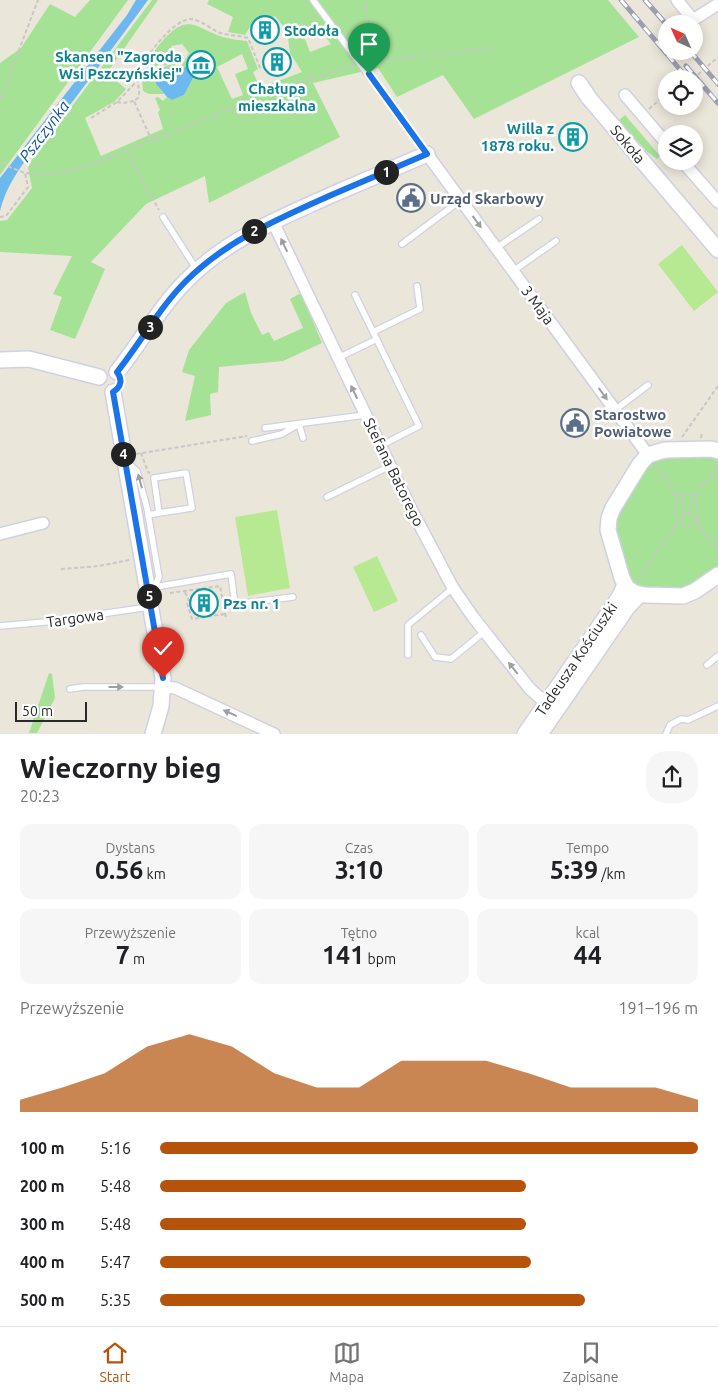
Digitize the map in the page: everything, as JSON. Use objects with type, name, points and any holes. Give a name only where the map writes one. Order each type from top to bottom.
[{"type":"street","points":[[677,0],[693,20],[718,4]]},
{"type":"street","name":"Sokoła","points":[[579,83],[589,98],[718,250]]},
{"type":"street","points":[[625,95],[658,133]]},
{"type":"street","points":[[117,372],[184,282],[232,243],[272,222],[427,154]]},
{"type":"street","name":"3 Maja","points":[[427,154],[652,459]]},
{"type":"street","points":[[690,170],[718,202]]},
{"type":"street","name":"Stefana Batorego","points":[[272,222],[409,505],[453,588],[484,632],[530,689],[546,703]]},
{"type":"street","points":[[0,360],[30,359],[99,378]]},
{"type":"street","points":[[106,370],[112,370],[121,377],[121,383],[113,392],[107,391],[101,388],[99,378],[106,370]]},
{"type":"street","points":[[113,392],[124,460],[151,588],[150,606],[161,668],[163,687],[161,706],[153,734]]},
{"type":"street","points":[[718,451],[712,449],[665,450],[637,469],[608,518],[608,534],[633,588],[683,596],[695,591],[718,575]]},
{"type":"street","points":[[4,533],[43,523]]},
{"type":"street","name":"Tadeusza Kościuszki","points":[[525,734],[621,594],[633,588]]},
{"type":"street","name":"Tadeusza Kościuszki","points":[[540,734],[627,608],[633,588]]},
{"type":"street","points":[[163,687],[175,688],[274,734]]},
{"type":"lane","points":[[313,0],[427,154]]},
{"type":"lane","points":[[402,244],[461,200]]},
{"type":"lane","points":[[163,217],[197,270]]},
{"type":"lane","points":[[496,248],[539,219]]},
{"type":"lane","points":[[513,271],[556,241]]},
{"type":"lane","points":[[373,332],[420,309],[417,286]]},
{"type":"lane","points":[[356,295],[419,426],[380,446]]},
{"type":"lane","points":[[338,358],[377,339]]},
{"type":"lane","points":[[615,410],[648,386]]},
{"type":"lane","points":[[264,428],[365,415]]},
{"type":"lane","points":[[252,438],[282,434],[299,424]]},
{"type":"lane","points":[[299,424],[303,438]]},
{"type":"lane","points":[[124,460],[137,471],[147,508],[159,576],[151,588]]},
{"type":"lane","points":[[327,497],[390,466]]},
{"type":"lane","points":[[148,515],[192,508],[186,473],[154,478],[159,513]]},
{"type":"lane","points":[[151,588],[231,574],[235,604],[293,597]]},
{"type":"lane","points":[[408,655],[408,625],[453,588]]},
{"type":"lane","name":"Targowa","points":[[0,626],[45,622],[150,606]]},
{"type":"lane","points":[[421,635],[435,657],[451,659],[484,632]]},
{"type":"lane","points":[[706,665],[718,656]]},
{"type":"lane","points":[[70,689],[163,687]]},
{"type":"lane","points":[[666,734],[670,725],[682,719],[688,720],[718,706]]},
{"type":"path","points":[[0,100],[38,0]]},
{"type":"path","points":[[367,3],[368,62]]},
{"type":"path","points":[[117,102],[124,103],[138,98],[140,91],[138,80],[146,62],[157,45],[181,21],[192,19],[220,32],[248,38],[261,70]]},
{"type":"path","points":[[2,164],[25,173],[46,175],[74,170],[267,93],[361,63],[494,48]]},
{"type":"path","points":[[703,70],[718,57]]},
{"type":"path","points":[[92,118],[117,102],[138,80],[170,61],[176,59],[179,63],[180,75]]},
{"type":"path","points":[[134,101],[152,140]]},
{"type":"path","points":[[645,112],[658,101]]},
{"type":"path","points":[[127,150],[163,217]]},
{"type":"path","points":[[0,217],[6,216],[28,188],[25,173]]},
{"type":"path","points":[[681,440],[718,386]]},
{"type":"path","points":[[153,473],[148,472],[141,453],[252,438]]},
{"type":"path","points":[[633,588],[684,514],[684,504],[652,459]]},
{"type":"path","points":[[718,464],[690,504],[691,514],[718,551]]},
{"type":"path","points":[[676,494],[696,495]]},
{"type":"path","points":[[676,494],[676,525]]},
{"type":"path","points":[[696,495],[698,524]]},
{"type":"path","points":[[684,504],[690,504]]},
{"type":"path","points":[[684,514],[691,514]]},
{"type":"path","points":[[676,525],[698,524]]},
{"type":"path","points":[[61,569],[99,566],[136,558]]},
{"type":"path","points":[[164,592],[220,586],[226,618]]},
{"type":"path","points":[[184,591],[189,601],[192,619],[225,614]]},
{"type":"green space","points":[[90,0],[128,0],[0,175],[0,63],[21,48],[50,4],[75,17]]},
{"type":"green space","points":[[152,0],[158,0],[107,73],[126,89],[114,102],[85,118],[101,156],[163,129],[158,112],[160,110],[155,98],[158,97],[163,101],[167,97],[172,100],[184,95],[203,59],[195,57],[191,63],[182,69],[182,62],[184,62],[189,53],[182,44],[172,46],[167,55],[170,59],[150,69],[147,68],[159,45],[180,26],[186,24],[198,26],[223,37],[247,41],[258,69],[253,72],[260,88],[302,72],[290,53],[287,31],[275,16],[250,27],[245,35],[228,32],[233,17],[207,4],[209,0],[608,0],[639,37],[474,119],[443,75],[397,97],[378,68],[313,83],[340,137],[209,203],[205,176],[146,204],[91,262],[105,269],[75,339],[50,330],[62,297],[53,294],[72,256],[0,252],[0,221],[7,220],[32,188],[28,168],[33,158]],"holes":[[[319,28],[331,44],[310,52],[303,34]],[[242,54],[248,69],[235,74],[243,95],[232,99],[217,67]]]},
{"type":"green space","points":[[172,63],[175,64],[176,68],[165,68],[156,84],[164,94],[149,94],[143,91],[142,79]]},
{"type":"green space","points":[[625,115],[658,154],[657,159],[646,151],[619,120]]},
{"type":"green space","points":[[682,245],[718,292],[694,311],[658,264]]},
{"type":"green space","points":[[245,292],[251,313],[262,335],[269,332],[274,341],[303,328],[290,299],[301,293],[322,343],[283,361],[219,367],[218,392],[210,394],[211,415],[185,421],[195,376],[182,372],[189,350],[226,303]]},
{"type":"green space","points":[[704,454],[718,458],[718,570],[687,589],[652,591],[637,586],[626,576],[613,522],[644,466],[655,457]]},
{"type":"green space","points":[[277,510],[290,588],[248,596],[235,517]]},
{"type":"green space","points":[[377,556],[398,601],[374,612],[353,567]]},
{"type":"green space","points":[[49,673],[52,674],[55,698],[37,733],[29,733]]},
{"type":"water","name":"Pszczynka","points":[[136,0],[148,0],[64,113],[26,159],[10,184],[0,211],[0,178],[127,15]]},
{"type":"water","points":[[197,56],[203,59],[184,95],[172,100],[167,97],[156,84],[156,75],[165,68],[184,68]]},
{"type":"railway","points":[[621,0],[680,70]]},
{"type":"railway","points":[[645,0],[658,15]]},
{"type":"railway","points":[[698,60],[718,84]]},
{"type":"railway","points":[[686,66],[718,103]]},
{"type":"place","name":"Stodoła","points":[[265,30]]},
{"type":"place","name":"Chałupa mieszkalna","points":[[277,62]]},
{"type":"place","name":"Skansen \"Zagroda Wsi Pszczyńskiej\"","points":[[201,65]]},
{"type":"place","name":"Willa z 1878 roku.","points":[[573,137]]},
{"type":"place","name":"Urząd Skarbowy","points":[[411,198]]},
{"type":"place","name":"Starostwo Powiatowe","points":[[575,423]]},
{"type":"place","name":"Pzs nr. 1","points":[[204,603]]},
{"type":"route","points":[[163,678],[113,392],[121,383],[121,377],[117,372],[184,282],[232,243],[262,226],[427,154],[369,74]]}]
